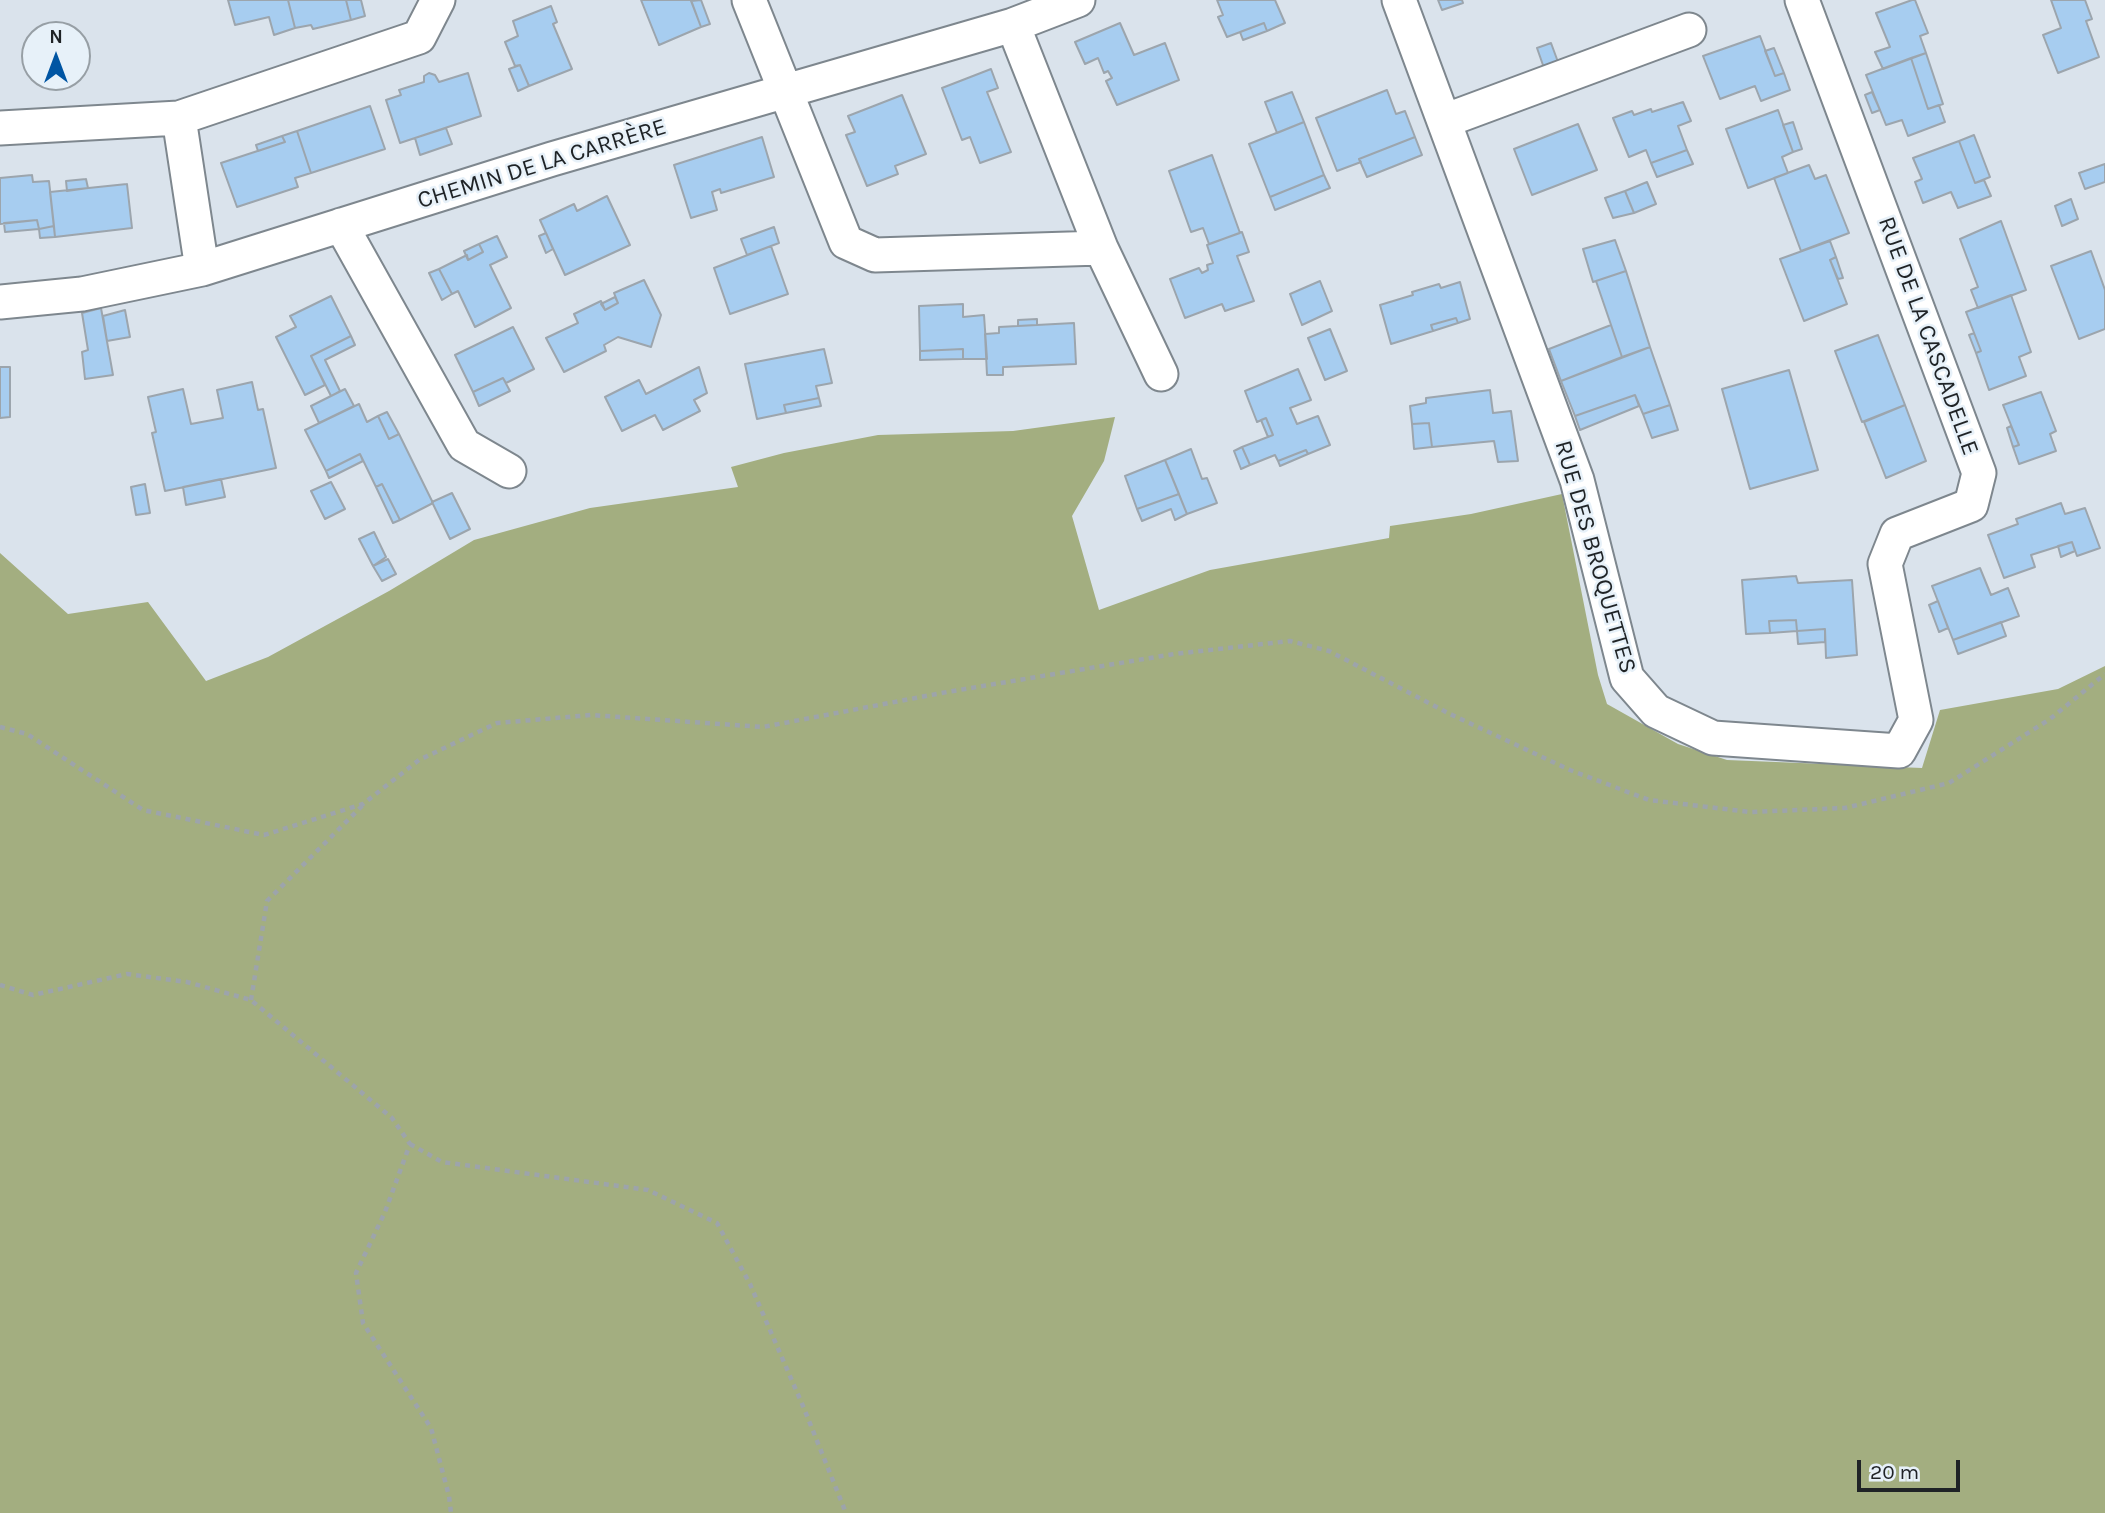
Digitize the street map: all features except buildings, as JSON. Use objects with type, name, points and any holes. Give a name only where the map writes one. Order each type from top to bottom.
[{"type":"street","points":[[0,128],[179,118],[419,37],[439,0]]},
{"type":"street","points":[[749,0],[846,242],[875,255],[1101,248]]},
{"type":"street","name":"CHEMIN DE LA CARRÈRE","points":[[0,302],[82,295],[202,268],[552,159],[1013,26],[1078,0]]},
{"type":"street","name":"RUE DES BROQUETTES","points":[[1399,0],[1577,480],[1627,678],[1656,711],[1713,738],[1899,751]]},
{"type":"street","name":"RUE DE LA CASCADELLE","points":[[1802,0],[1979,474],[1971,505],[1897,534],[1885,564],[1916,720],[1899,751]]},
{"type":"street","points":[[1013,26],[1101,248],[1161,374]]},
{"type":"street","points":[[1444,121],[1689,30]]},
{"type":"street","points":[[179,118],[202,268]]},
{"type":"street","points":[[341,225],[464,445],[509,471]]},
{"type":"path","points":[[251,1000],[267,901],[363,804],[419,760],[498,723],[591,715],[763,727],[947,692],[1174,654],[1290,642],[1329,651],[1450,714],[1558,765],[1649,800],[1750,812],[1845,808],[1949,783],[2050,719],[2105,674]]},
{"type":"path","points":[[0,727],[27,734],[143,810],[264,835],[363,804]]},
{"type":"path","points":[[0,985],[33,995],[128,974],[187,982],[251,1000],[392,1118],[410,1144],[442,1162],[648,1191],[717,1223],[750,1284],[846,1513]]},
{"type":"path","points":[[410,1144],[385,1212],[356,1273],[363,1323],[431,1428],[451,1513]]},
{"type":"green space","points":[[1115,417],[1104,461],[1072,516],[1099,610],[1210,570],[1389,538],[1390,526],[1471,514],[1562,494],[1598,675],[1607,704],[1678,744],[1727,760],[1922,768],[1940,710],[2058,689],[2105,666],[2105,1513],[0,1513],[0,553],[68,614],[148,602],[206,681],[268,657],[389,591],[474,540],[590,508],[738,487],[731,467],[784,453],[878,435],[1013,431]]}]
